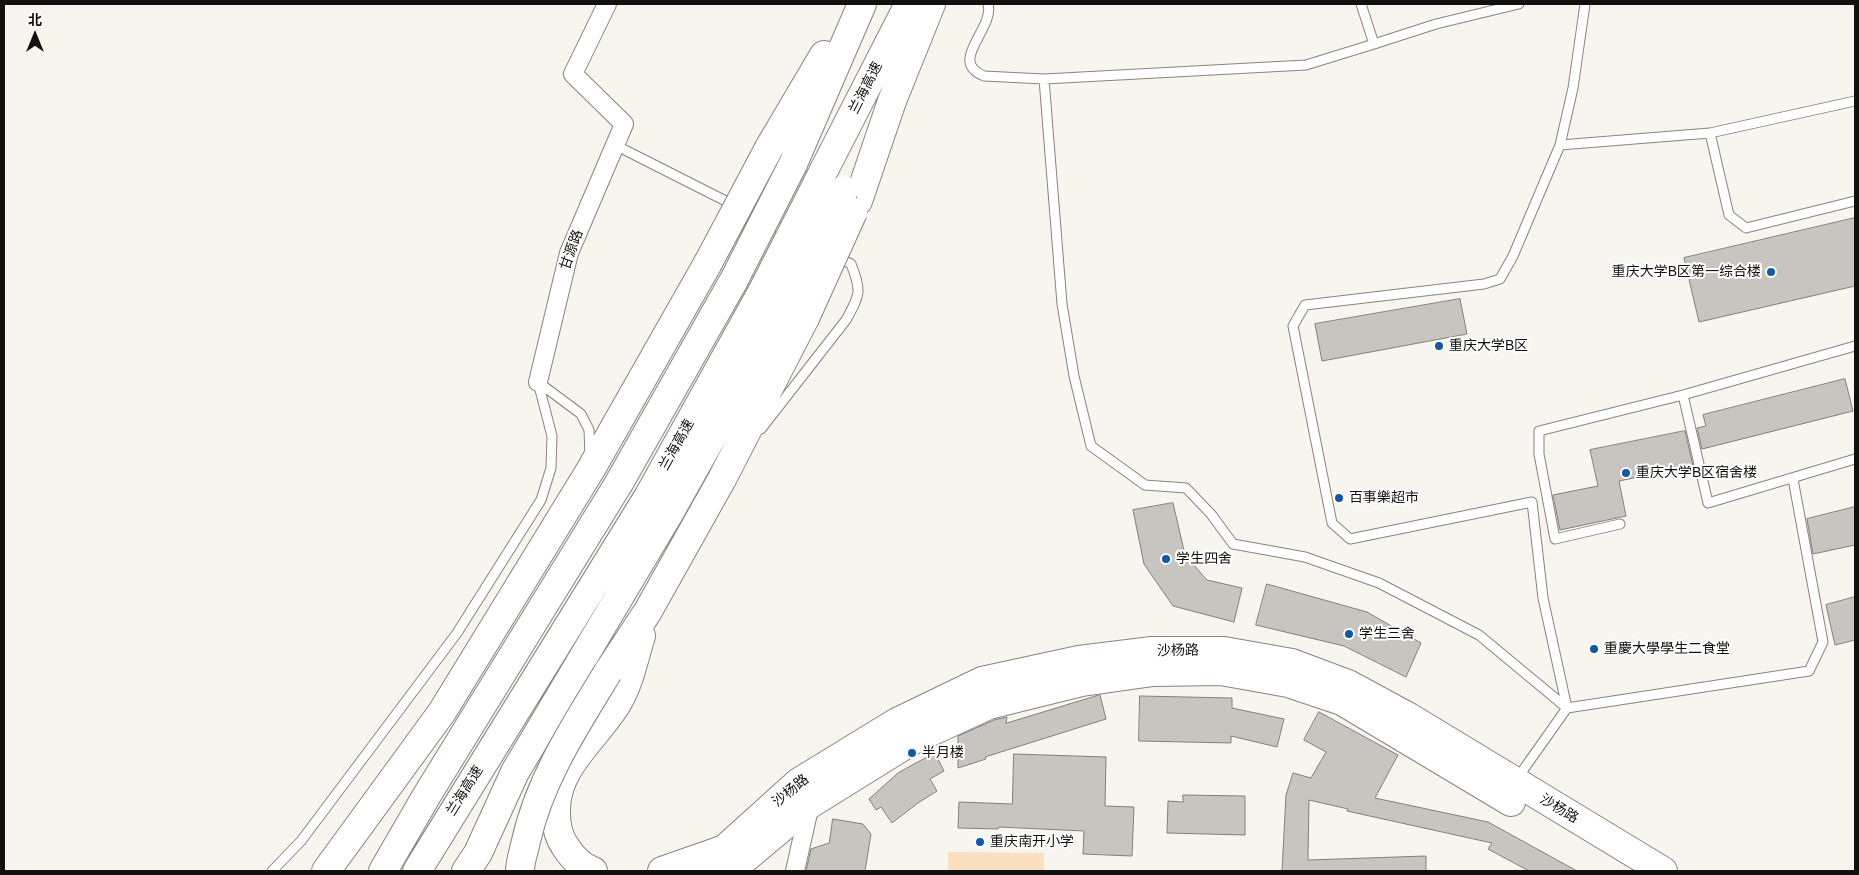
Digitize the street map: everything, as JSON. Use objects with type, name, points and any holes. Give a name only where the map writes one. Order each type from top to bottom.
[{"type":"main road","points":[[347,871],[591,469],[708,263],[769,148],[854,4]]},
{"type":"main road","points":[[383,871],[432,787],[619,483],[734,280],[793,164],[862,4]]},
{"type":"main road","name":"兰海高速","points":[[417,871],[648,497],[762,292],[909,4]]},
{"type":"main road","points":[[520,871],[530,825],[546,779],[608,672],[648,612],[722,479],[795,312],[851,196],[931,4]]},
{"type":"main road","points":[[466,871],[478,853],[515,772],[671,510],[795,312]]},
{"type":"main road","points":[[593,871],[587,869],[572,856],[562,841],[556,826],[555,807],[558,792],[565,774],[617,704],[626,686],[648,612]]},
{"type":"main road","name":"沙杨路","points":[[728,860],[799,782],[897,722],[982,681],[1079,660],[1152,651],[1224,650],[1292,663],[1348,684],[1409,717],[1663,871]]},
{"type":"main road","name":"沙杨路","points":[[700,871],[728,860],[742,861],[810,804],[913,740],[989,705],[1082,682],[1153,672],[1221,671],[1288,683],[1342,702],[1627,871]]},
{"type":"main road","points":[[326,871],[442,712]]},
{"type":"main road","points":[[515,772],[513,806],[526,859],[532,871]]},
{"type":"main road","points":[[662,871],[728,860]]},
{"type":"street","name":"甘源路","points":[[538,382],[569,253],[624,124],[573,74],[607,4]]},
{"type":"street","points":[[795,871],[810,804]]},
{"type":"lane","points":[[988,4],[988,16],[970,54],[971,67],[975,73],[984,76],[1044,78],[1306,65],[1436,24],[1519,4]]},
{"type":"lane","points":[[1361,4],[1374,44]]},
{"type":"lane","points":[[1567,708],[1543,598],[1532,502],[1350,539],[1332,523],[1293,326],[1306,305],[1484,284],[1500,279],[1513,256],[1560,145],[1573,88],[1585,4]]},
{"type":"lane","points":[[1044,78],[1062,304],[1074,376],[1091,446],[1145,485],[1186,488],[1211,514],[1233,544],[1305,556],[1379,583],[1479,635],[1567,708]]},
{"type":"lane","points":[[1560,145],[1710,133],[1855,101]]},
{"type":"lane","points":[[1710,133],[1729,215],[1746,228],[1855,201]]},
{"type":"lane","points":[[615,145],[798,238]]},
{"type":"lane","points":[[722,479],[846,320],[856,301],[859,283],[851,264],[807,242]]},
{"type":"lane","points":[[1620,524],[1556,539],[1539,454],[1539,431],[1854,350]]},
{"type":"lane","points":[[538,382],[581,414],[589,430],[591,469]]},
{"type":"lane","points":[[272,871],[301,841],[457,633],[541,500],[551,468],[552,436],[538,382]]},
{"type":"lane","points":[[1683,395],[1708,503],[1855,460]]},
{"type":"lane","points":[[1515,782],[1567,708],[1809,671],[1823,642],[1793,479]]},
{"type":"shaded area","points":[[948,852],[1044,853],[1044,871],[948,871]]},
{"type":"building","name":"重庆大学B区第一综合楼","points":[[1855,218],[1855,286],[1699,322],[1684,258]]},
{"type":"building","points":[[1460,299],[1467,334],[1322,361],[1315,324]]},
{"type":"building","name":"重庆大学B区宿舍楼","points":[[1845,379],[1853,411],[1702,449],[1697,428],[1706,426],[1703,415]]},
{"type":"building","name":"重庆大学B区宿舍楼","points":[[1685,431],[1693,466],[1619,481],[1626,516],[1560,530],[1553,495],[1598,486],[1590,450]]},
{"type":"building","name":"学生四舍","points":[[1173,503],[1185,555],[1207,580],[1242,588],[1234,622],[1173,606],[1144,564],[1133,510]]},
{"type":"building","points":[[1855,507],[1855,545],[1813,554],[1807,519]]},
{"type":"building","name":"学生三舍","points":[[1267,584],[1367,612],[1421,643],[1406,677],[1344,646],[1256,625]]},
{"type":"building","points":[[1855,597],[1855,640],[1835,645],[1826,605]]},
{"type":"building","points":[[1100,695],[1106,719],[985,757],[986,759],[958,768],[958,736],[994,720],[1007,717],[1006,723]]},
{"type":"building","points":[[1140,696],[1232,698],[1232,708],[1284,719],[1277,747],[1231,736],[1231,743],[1139,741]]},
{"type":"building","points":[[1319,712],[1398,755],[1375,798],[1488,822],[1577,871],[1529,871],[1488,849],[1492,843],[1347,811],[1348,809],[1309,800],[1308,860],[1426,856],[1426,871],[1282,871],[1286,795],[1293,773],[1311,778],[1326,752],[1304,740]]},
{"type":"building","points":[[935,753],[944,771],[930,779],[937,791],[892,823],[881,807],[876,810],[869,799],[898,773]]},
{"type":"building","points":[[1014,754],[1106,757],[1105,806],[1134,807],[1132,856],[1083,854],[1084,831],[999,827],[998,829],[958,828],[959,802],[1012,804]]},
{"type":"building","points":[[1183,795],[1245,796],[1245,835],[1167,833],[1168,801],[1183,802]]},
{"type":"building","points":[[833,819],[863,824],[871,834],[865,871],[806,871],[811,849],[829,843]]},
{"type":"place","name":"重庆大学B区第一综合楼","points":[[1771,272]]},
{"type":"place","name":"重庆大学B区","points":[[1439,346]]},
{"type":"place","name":"重庆大学B区宿舍楼","points":[[1626,473]]},
{"type":"place","name":"百事樂超市","points":[[1339,498]]},
{"type":"place","name":"学生四舍","points":[[1166,559]]},
{"type":"place","name":"学生三舍","points":[[1349,634]]},
{"type":"place","name":"重慶大學學生二食堂","points":[[1594,649]]},
{"type":"place","name":"半月楼","points":[[912,753]]},
{"type":"place","name":"重庆南开小学","points":[[980,842]]}]
